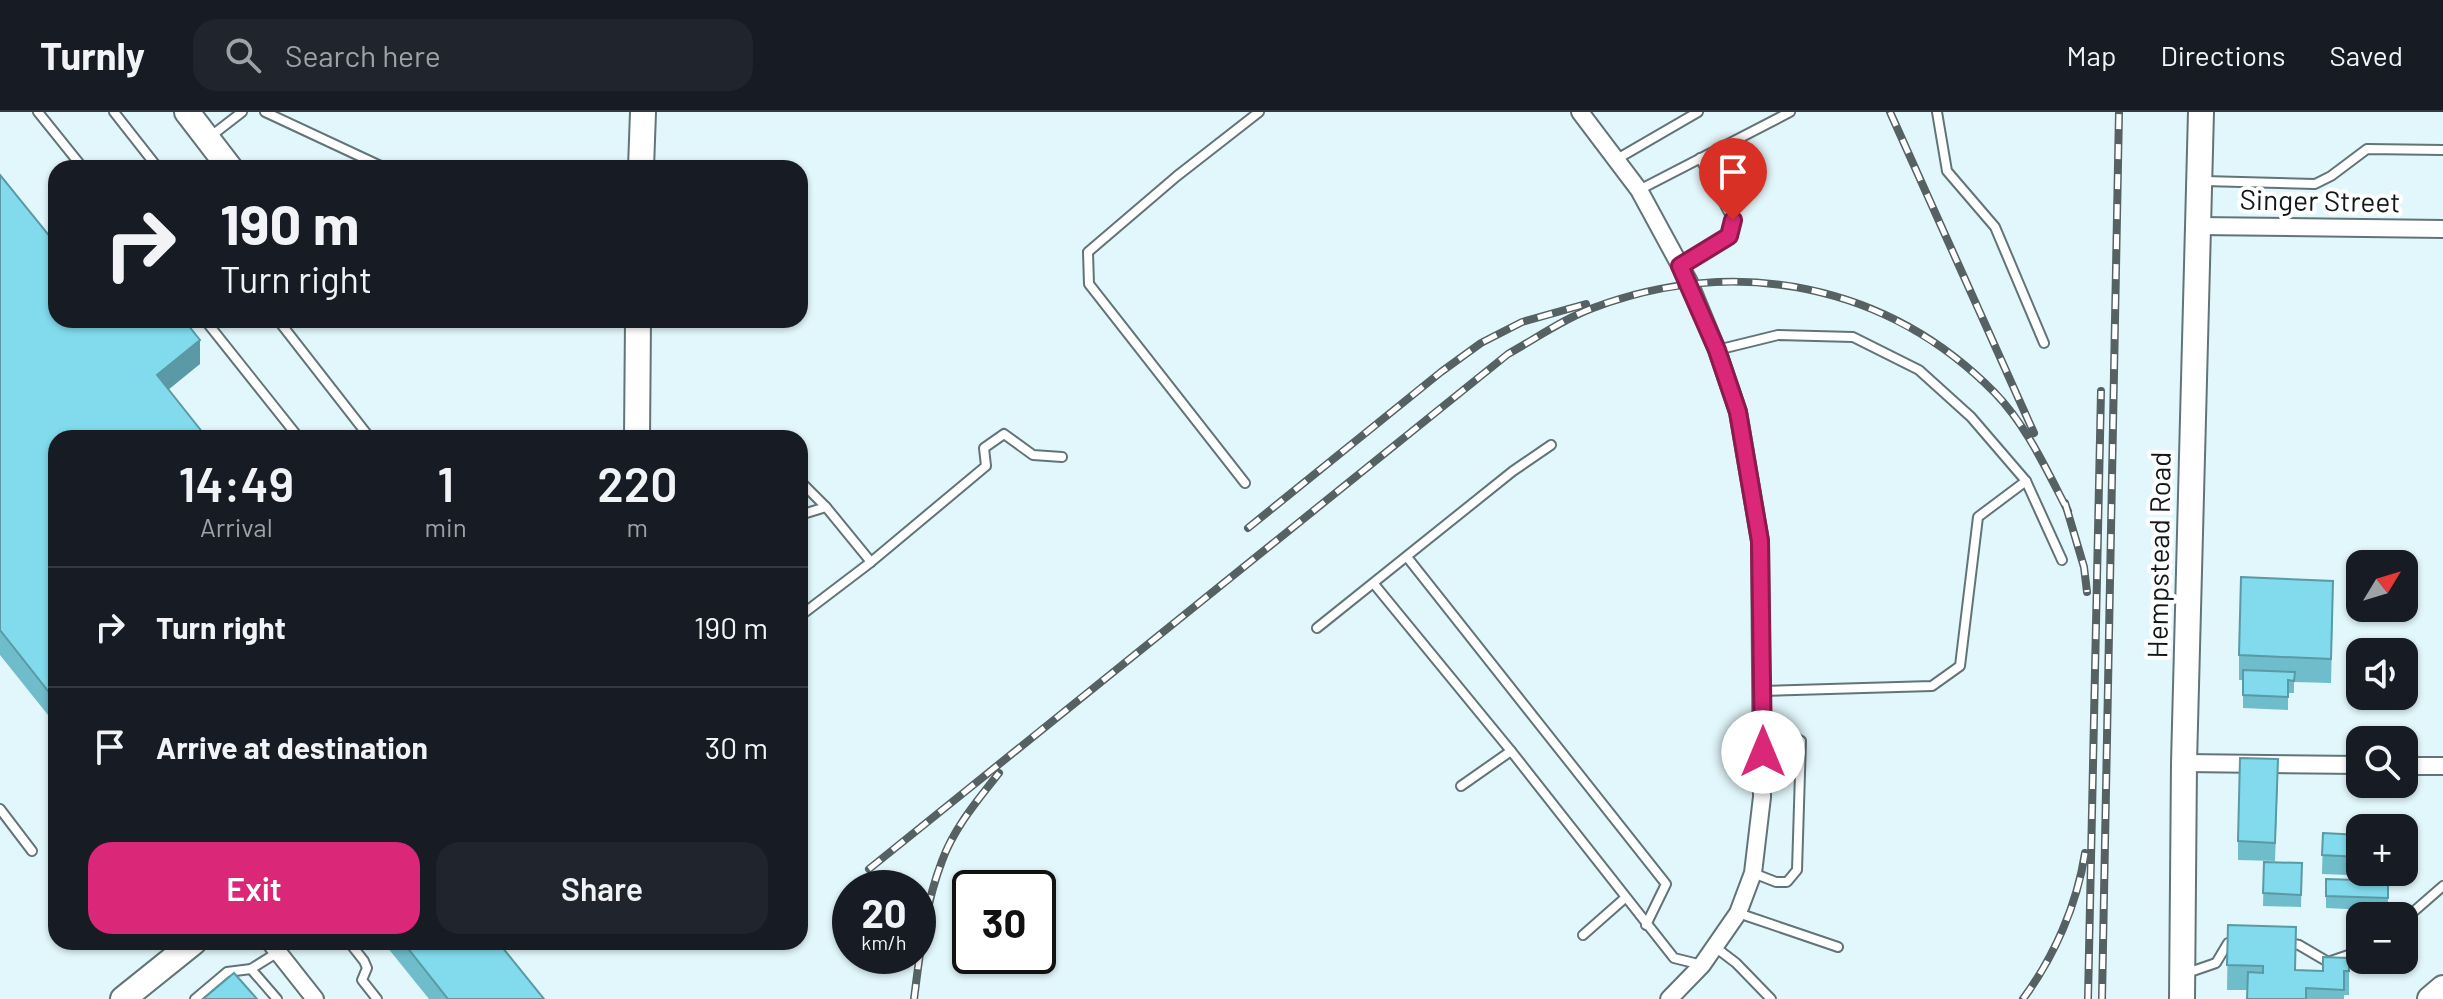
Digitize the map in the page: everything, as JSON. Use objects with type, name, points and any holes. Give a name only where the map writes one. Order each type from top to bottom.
[{"type":"main road","points":[[187,112],[224,160]]},
{"type":"main road","points":[[641,160],[643,112]]},
{"type":"main road","name":"Hempstead Road","points":[[2182,987],[2184,763],[2201,112]]},
{"type":"main road","points":[[637,430],[638,328]]},
{"type":"main road","points":[[123,999],[184,950]]},
{"type":"main road","points":[[2430,999],[2443,988]]},
{"type":"street","points":[[1580,112],[1639,190],[1680,266],[1717,350],[1738,412],[1760,541],[1762,797],[1753,873],[1738,913],[1702,965],[1669,999]]},
{"type":"street","name":"Singer Street","points":[[2197,226],[2443,229]]},
{"type":"street","points":[[2184,763],[2346,765]]},
{"type":"street","points":[[2418,766],[2443,766]]},
{"type":"street","points":[[276,950],[315,999]]},
{"type":"lane","points":[[38,112],[77,160]]},
{"type":"lane","points":[[114,112],[152,160]]},
{"type":"lane","points":[[208,139],[242,112]]},
{"type":"lane","points":[[265,112],[368,160]]},
{"type":"lane","points":[[1245,483],[1089,284],[1088,252],[1177,176],[1259,112]]},
{"type":"lane","points":[[1617,159],[1698,112]]},
{"type":"lane","points":[[1639,190],[1790,112]]},
{"type":"lane","points":[[1937,112],[1947,171],[1995,227],[2044,343]]},
{"type":"lane","points":[[2199,181],[2315,184],[2367,149],[2443,150]]},
{"type":"lane","points":[[1680,266],[1729,236],[1733,220],[1700,158]]},
{"type":"lane","points":[[211,328],[293,430]]},
{"type":"lane","points":[[284,328],[364,430]]},
{"type":"lane","points":[[1717,350],[1778,335],[1853,337],[1919,370],[1971,417],[2026,481],[2062,560]]},
{"type":"lane","points":[[808,610],[986,466],[984,448],[1004,434],[1033,455],[1062,457]]},
{"type":"lane","points":[[1317,628],[1513,471],[1551,445]]},
{"type":"lane","points":[[1763,691],[1932,686],[1960,666],[1978,517],[2026,481]]},
{"type":"lane","points":[[808,489],[871,562]]},
{"type":"lane","points":[[808,513],[826,507]]},
{"type":"lane","points":[[1407,557],[1666,884],[1646,925]]},
{"type":"lane","points":[[1374,584],[1674,958],[1702,965]]},
{"type":"lane","points":[[1753,873],[1776,882],[1787,882],[1797,870],[1801,741],[1789,734],[1763,730]]},
{"type":"lane","points":[[1461,786],[1511,751]]},
{"type":"lane","points":[[0,809],[32,851]]},
{"type":"lane","points":[[2418,908],[2443,886]]},
{"type":"lane","points":[[1583,935],[1625,898]]},
{"type":"lane","points":[[1738,913],[1838,947]]},
{"type":"lane","points":[[2182,987],[2216,963],[2228,943],[2242,940]]},
{"type":"lane","points":[[2285,942],[2299,945],[2328,962],[2346,956]]},
{"type":"lane","points":[[1715,947],[1736,963],[1771,999]]},
{"type":"lane","points":[[195,999],[227,972],[251,969],[271,950]]},
{"type":"lane","points":[[355,950],[367,968],[362,980],[376,998]]},
{"type":"lane","points":[[251,969],[277,999]]},
{"type":"building","points":[[0,175],[48,234],[48,328],[190,328],[200,340],[157,375],[201,430],[48,430],[48,691],[0,630]]},
{"type":"building","points":[[2241,577],[2333,581],[2331,659],[2239,655]]},
{"type":"building","points":[[2243,670],[2295,672],[2294,681],[2288,680],[2288,697],[2243,695]]},
{"type":"building","points":[[2240,758],[2278,759],[2275,843],[2238,841]]},
{"type":"building","points":[[2323,833],[2346,834],[2346,856],[2322,855]]},
{"type":"building","points":[[2264,862],[2302,863],[2301,895],[2263,893]]},
{"type":"building","points":[[2326,879],[2346,880],[2346,886],[2388,886],[2388,898],[2326,896]]},
{"type":"building","points":[[2228,925],[2296,927],[2295,970],[2323,971],[2323,957],[2346,958],[2344,990],[2306,988],[2306,999],[2247,999],[2248,972],[2263,973],[2263,966],[2227,965]]},
{"type":"building","points":[[409,950],[504,950],[544,999],[448,999]]},
{"type":"building","points":[[234,973],[257,999],[203,999]]},
{"type":"railway","points":[[1890,112],[2034,433]]},
{"type":"railway","points":[[2102,999],[2119,112]]},
{"type":"railway","points":[[869,869],[1508,354],[1593,308],[1647,292],[1701,283],[1755,282],[1808,289],[1858,304],[1907,326],[1953,356],[1995,393],[2036,449],[2068,511]]},
{"type":"railway","points":[[1248,528],[1481,343],[1522,322],[1586,304]]},
{"type":"railway","points":[[2088,999],[2101,391]]},
{"type":"railway","points":[[2065,503],[2084,567],[2087,592]]},
{"type":"railway","points":[[914,999],[927,912],[942,861],[974,804],[999,773]]},
{"type":"railway","points":[[2023,999],[2045,966],[2063,930],[2085,853]]},
{"type":"route","points":[[1733,220],[1729,236],[1680,266],[1717,350],[1738,412],[1760,541],[1763,752]]}]
